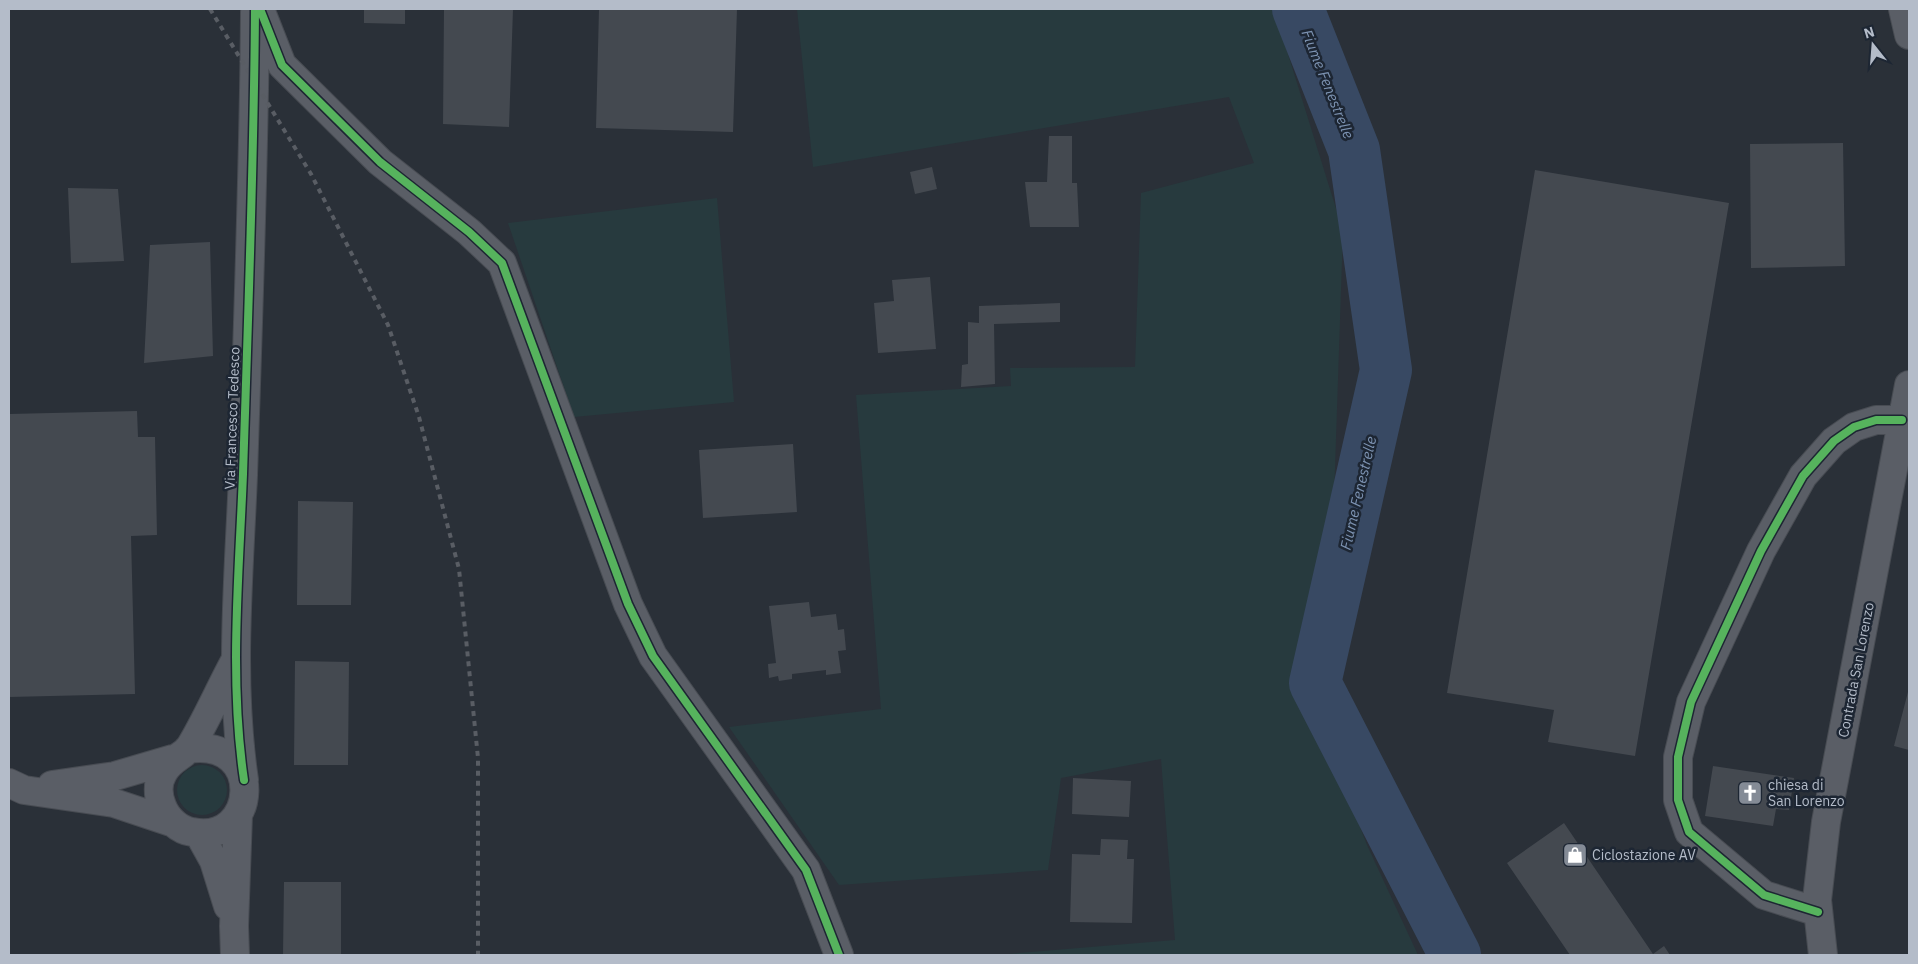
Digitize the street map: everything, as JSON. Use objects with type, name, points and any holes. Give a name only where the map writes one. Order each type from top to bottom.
[{"type":"street","name":"Via Francesco Tedesco","points":[[235,955],[234,926],[238,815],[246,792],[239,747],[236,658],[251,234],[255,9]]},
{"type":"street","points":[[260,9],[282,65],[380,162],[469,232],[502,263],[628,604],[653,656],[806,870],[839,955]]},
{"type":"street","points":[[1903,9],[1909,35]]},
{"type":"street","name":"Contrada San Lorenzo","points":[[1823,955],[1817,900],[1826,822],[1909,385]]},
{"type":"street","points":[[1818,912],[1764,895],[1689,832],[1678,800],[1678,757],[1691,702],[1761,551],[1803,476],[1834,441],[1854,427],[1876,420],[1902,420]]},
{"type":"street","name":"Via Francesco Tedesco","points":[[174,824],[164,811],[159,789],[162,774],[181,754],[236,658]]},
{"type":"street","points":[[14,787],[115,776],[202,747],[217,750],[234,762],[244,780]]},
{"type":"street","points":[[14,787],[114,803],[199,834],[213,832],[228,825],[238,815]]},
{"type":"street","name":"Via Francesco Tedesco","points":[[199,834],[214,861],[234,926]]},
{"type":"green space","points":[[797,9],[1274,9],[1343,231],[1334,498],[1298,666],[1367,845],[1418,955],[996,955],[1175,940],[1161,759],[1061,778],[1048,870],[839,885],[729,727],[881,709],[856,395],[1011,386],[1010,368],[1135,367],[1141,193],[1254,163],[1229,97],[813,167]]},
{"type":"green space","points":[[717,198],[734,402],[574,417],[508,223]]},
{"type":"green space","points":[[202,765],[212,767],[220,772],[225,780],[227,790],[225,800],[220,808],[212,813],[202,815],[192,813],[184,808],[179,800],[177,790],[179,780],[184,772],[192,767]]},
{"type":"building","points":[[364,9],[405,9],[405,24],[364,23]]},
{"type":"building","points":[[444,9],[513,9],[509,127],[443,124]]},
{"type":"building","points":[[599,9],[737,9],[733,132],[596,128]]},
{"type":"building","points":[[1049,136],[1072,136],[1072,183],[1077,183],[1079,227],[1030,227],[1025,182],[1047,182]]},
{"type":"building","points":[[1843,143],[1845,266],[1751,268],[1750,144]]},
{"type":"building","points":[[932,167],[937,189],[915,194],[910,172]]},
{"type":"building","points":[[1535,170],[1729,203],[1635,756],[1548,742],[1554,710],[1447,693]]},
{"type":"building","points":[[68,188],[118,189],[124,261],[71,263]]},
{"type":"building","points":[[210,242],[213,356],[144,363],[150,245]]},
{"type":"building","points":[[930,277],[936,349],[878,353],[874,303],[894,301],[892,280]]},
{"type":"building","points":[[1060,303],[1060,322],[994,324],[995,384],[961,387],[962,365],[968,364],[968,322],[979,323],[979,306]]},
{"type":"building","points":[[137,411],[138,437],[155,437],[157,535],[131,536],[135,694],[9,697],[9,414]]},
{"type":"building","points":[[793,444],[797,512],[703,518],[699,450]]},
{"type":"building","points":[[298,501],[353,502],[351,605],[297,605]]},
{"type":"building","points":[[809,602],[811,617],[836,614],[838,630],[844,629],[846,650],[838,651],[841,673],[826,675],[826,670],[792,674],[792,679],[779,681],[778,676],[769,678],[768,664],[776,663],[769,606]]},
{"type":"building","points":[[295,661],[349,662],[348,765],[294,765]]},
{"type":"building","points":[[1909,688],[1909,750],[1894,746]]},
{"type":"building","name":"chiesa di San Lorenzo","points":[[1713,766],[1794,778],[1789,810],[1776,809],[1773,826],[1705,816]]},
{"type":"building","points":[[1073,778],[1131,781],[1129,817],[1072,814]]},
{"type":"building","points":[[1564,823],[1653,954],[1664,946],[1670,955],[1570,955],[1507,863]]},
{"type":"building","points":[[1101,839],[1128,840],[1127,859],[1134,859],[1132,923],[1070,922],[1072,854],[1100,855]]},
{"type":"building","points":[[284,882],[341,882],[341,955],[283,955]]},
{"type":"waterway","name":"Fiume Fenestrelle","points":[[1298,9],[1354,150],[1386,370],[1315,683],[1455,955]]},
{"type":"railway","points":[[210,9],[311,174],[388,325],[419,417],[459,569],[478,758],[478,955]]},
{"type":"cycle path","points":[[244,780],[237,704],[236,627],[243,474],[255,9]]},
{"type":"cycle path","points":[[260,9],[282,65],[380,162],[469,232],[502,263],[628,604],[653,656],[806,870],[839,955]]},
{"type":"cycle path","points":[[1818,912],[1764,895],[1689,832],[1678,800],[1678,757],[1691,702],[1761,551],[1803,476],[1834,441],[1854,427],[1876,420],[1902,420]]},
{"type":"place","name":"chiesa di San Lorenzo","points":[[1750,793]]},
{"type":"place","name":"Ciclostazione AV","points":[[1575,855]]}]
